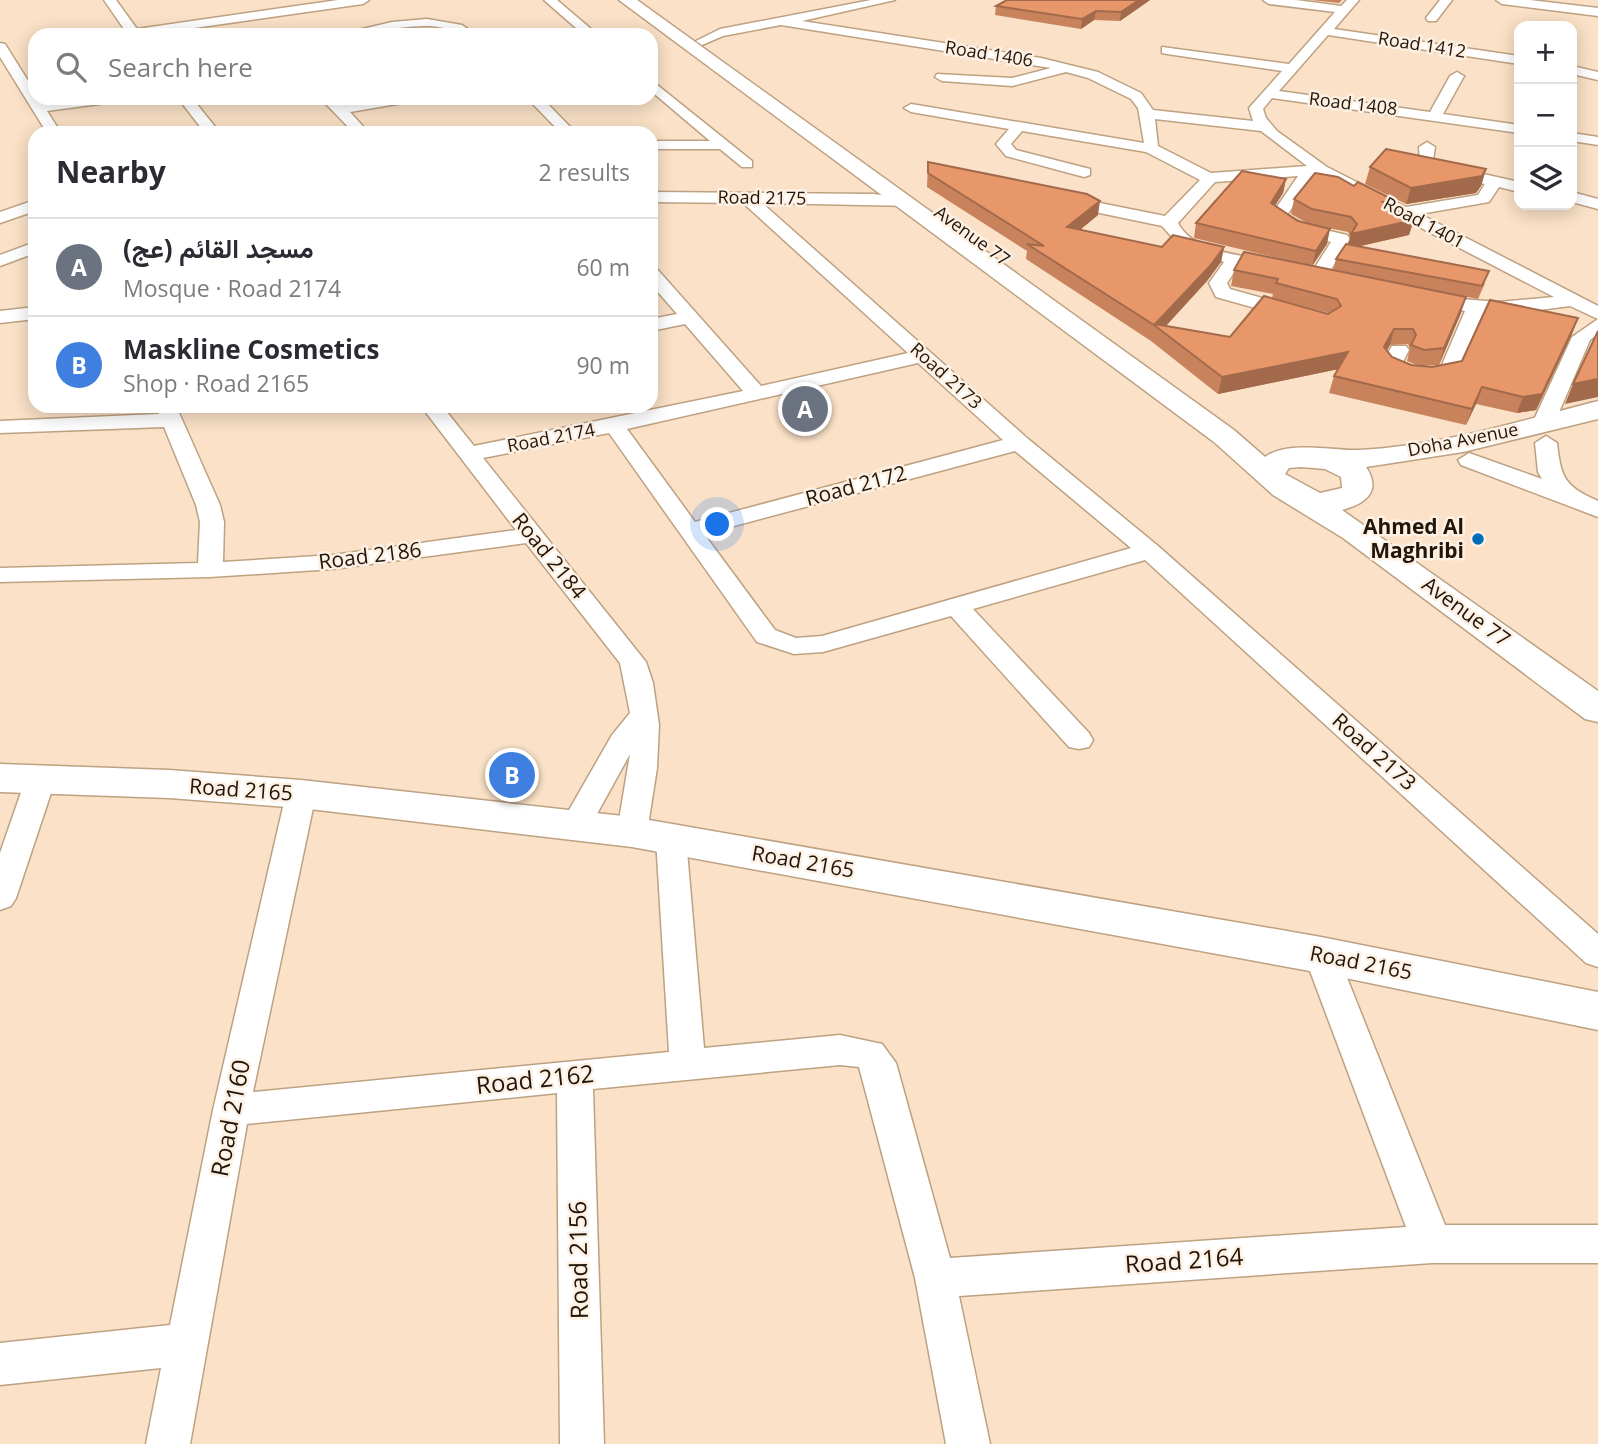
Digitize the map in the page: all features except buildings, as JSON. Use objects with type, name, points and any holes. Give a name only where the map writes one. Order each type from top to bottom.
[{"type":"street","points":[[110,0],[130,28]]},
{"type":"street","points":[[239,0],[250,15]]},
{"type":"street","points":[[171,28],[363,0]]},
{"type":"street","points":[[550,0],[583,28]]},
{"type":"street","name":"Avenue 77","points":[[626,0],[890,197],[1224,436],[1283,487],[1355,531],[1598,710]]},
{"type":"street","name":"Avenue 77","points":[[642,0],[704,35],[1221,418],[1267,441],[1351,470],[1367,516],[1390,538],[1598,690]]},
{"type":"street","points":[[835,0],[853,7]]},
{"type":"street","points":[[704,35],[890,0]]},
{"type":"street","points":[[1269,0],[1349,5]]},
{"type":"street","points":[[1432,18],[1446,0]]},
{"type":"street","points":[[1502,0],[1598,12]]},
{"type":"street","points":[[1266,127],[1256,108],[1349,5]]},
{"type":"street","points":[[570,17],[590,15]]},
{"type":"street","points":[[388,28],[432,21],[460,25],[463,28]]},
{"type":"street","name":"Road 1406","points":[[781,21],[1067,68],[1097,77],[1136,96],[1146,114]]},
{"type":"street","name":"Road 1412","points":[[1325,31],[1514,59]]},
{"type":"street","points":[[0,47],[28,90]]},
{"type":"street","points":[[1167,50],[1291,68]]},
{"type":"street","points":[[942,77],[1012,82],[1067,68]]},
{"type":"street","points":[[1577,71],[1598,76]]},
{"type":"street","points":[[0,76],[16,73]]},
{"type":"street","points":[[1435,115],[1457,76]]},
{"type":"street","points":[[658,90],[747,164]]},
{"type":"street","name":"Road 1408","points":[[1269,94],[1435,115],[1514,128]]},
{"type":"street","points":[[38,105],[50,126]]},
{"type":"street","points":[[40,108],[62,105]]},
{"type":"street","points":[[191,105],[207,126]]},
{"type":"street","points":[[334,105],[355,126]]},
{"type":"street","points":[[339,110],[368,105]]},
{"type":"street","points":[[541,105],[562,126]]},
{"type":"street","points":[[911,108],[1150,148],[1195,173],[1210,178],[1316,171]]},
{"type":"street","points":[[1150,148],[1152,142],[1146,114],[1266,127]]},
{"type":"street","points":[[1019,126],[1003,144],[1011,153],[1084,172]]},
{"type":"street","name":"Road 1401","points":[[1266,127],[1316,171],[1405,212],[1590,313]]},
{"type":"street","points":[[1577,138],[1598,141]]},
{"type":"street","points":[[658,145],[724,145]]},
{"type":"street","points":[[1427,147],[1425,162],[1434,168],[1514,186]]},
{"type":"street","points":[[1168,222],[1171,232],[1186,244],[1235,258],[1313,274],[1340,239],[1302,230],[1278,217],[1316,171]]},
{"type":"street","points":[[1168,222],[1210,178]]},
{"type":"street","points":[[1405,212],[1483,199],[1494,183]]},
{"type":"street","name":"Road 2175","points":[[658,197],[890,197]]},
{"type":"street","name":"Road 2173","points":[[746,197],[1019,443],[1149,551],[1598,954]]},
{"type":"street","points":[[1577,198],[1598,204]]},
{"type":"street","points":[[1094,207],[1168,222]]},
{"type":"street","points":[[0,218],[28,208]]},
{"type":"street","points":[[0,261],[28,250]]},
{"type":"street","points":[[1235,258],[1218,283],[1222,293],[1230,298],[1311,317]]},
{"type":"street","points":[[658,282],[755,392]]},
{"type":"street","points":[[1410,296],[1475,309],[1590,313],[1544,433],[1549,472],[1564,494]]},
{"type":"street","points":[[1399,350],[1392,363],[1408,373],[1440,374],[1449,371],[1475,309]]},
{"type":"street","points":[[0,317],[28,314]]},
{"type":"street","points":[[658,324],[688,318]]},
{"type":"street","name":"Road 2174","points":[[469,454],[614,426],[923,356]]},
{"type":"street","name":"Doha Avenue","points":[[1283,487],[1338,501],[1381,478],[1469,460],[1598,411]]},
{"type":"street","points":[[0,427],[169,413],[208,505],[212,522],[210,570]]},
{"type":"street","name":"Road 2184","points":[[436,413],[530,535],[622,646],[640,680],[652,836],[688,1066]]},
{"type":"street","points":[[614,426],[692,530],[766,636],[794,646],[823,644],[1149,551]]},
{"type":"street","name":"Doha Avenue","points":[[1318,457],[1362,460],[1544,433],[1598,431]]},
{"type":"street","name":"Road 2172","points":[[692,530],[1019,443]]},
{"type":"street","points":[[1283,487],[1269,471],[1278,461],[1318,457]]},
{"type":"street","points":[[1469,460],[1564,494],[1598,510]]},
{"type":"street","name":"Road 2186","points":[[0,575],[210,570],[332,562],[530,535]]},
{"type":"street","points":[[956,606],[1079,740]]},
{"type":"street","points":[[576,824],[622,742],[643,716]]},
{"type":"street","points":[[0,896],[20,778]]},
{"type":"street","name":"Road 2165","points":[[20,778],[300,794],[576,824],[1321,955],[1598,1011]]},
{"type":"street","name":"Road 2160","points":[[168,1444],[231,1110],[300,794]]},
{"type":"street","points":[[1321,955],[1432,1244]]},
{"type":"street","name":"Road 2162","points":[[231,1110],[839,1050],[869,1054],[878,1063],[935,1278],[968,1444]]},
{"type":"street","name":"Road 2156","points":[[575,1076],[582,1444]]},
{"type":"street","name":"Road 2164","points":[[935,1278],[1432,1244],[1598,1244]]},
{"type":"street","points":[[0,1364],[188,1344]]},
{"type":"place","name":"مسجد القائم (عج)","points":[[805,409]]},
{"type":"place","name":"Ahmed Al Maghribi","points":[[1478,539]]},
{"type":"place","name":"Maskline Cosmetics","points":[[512,775]]}]
